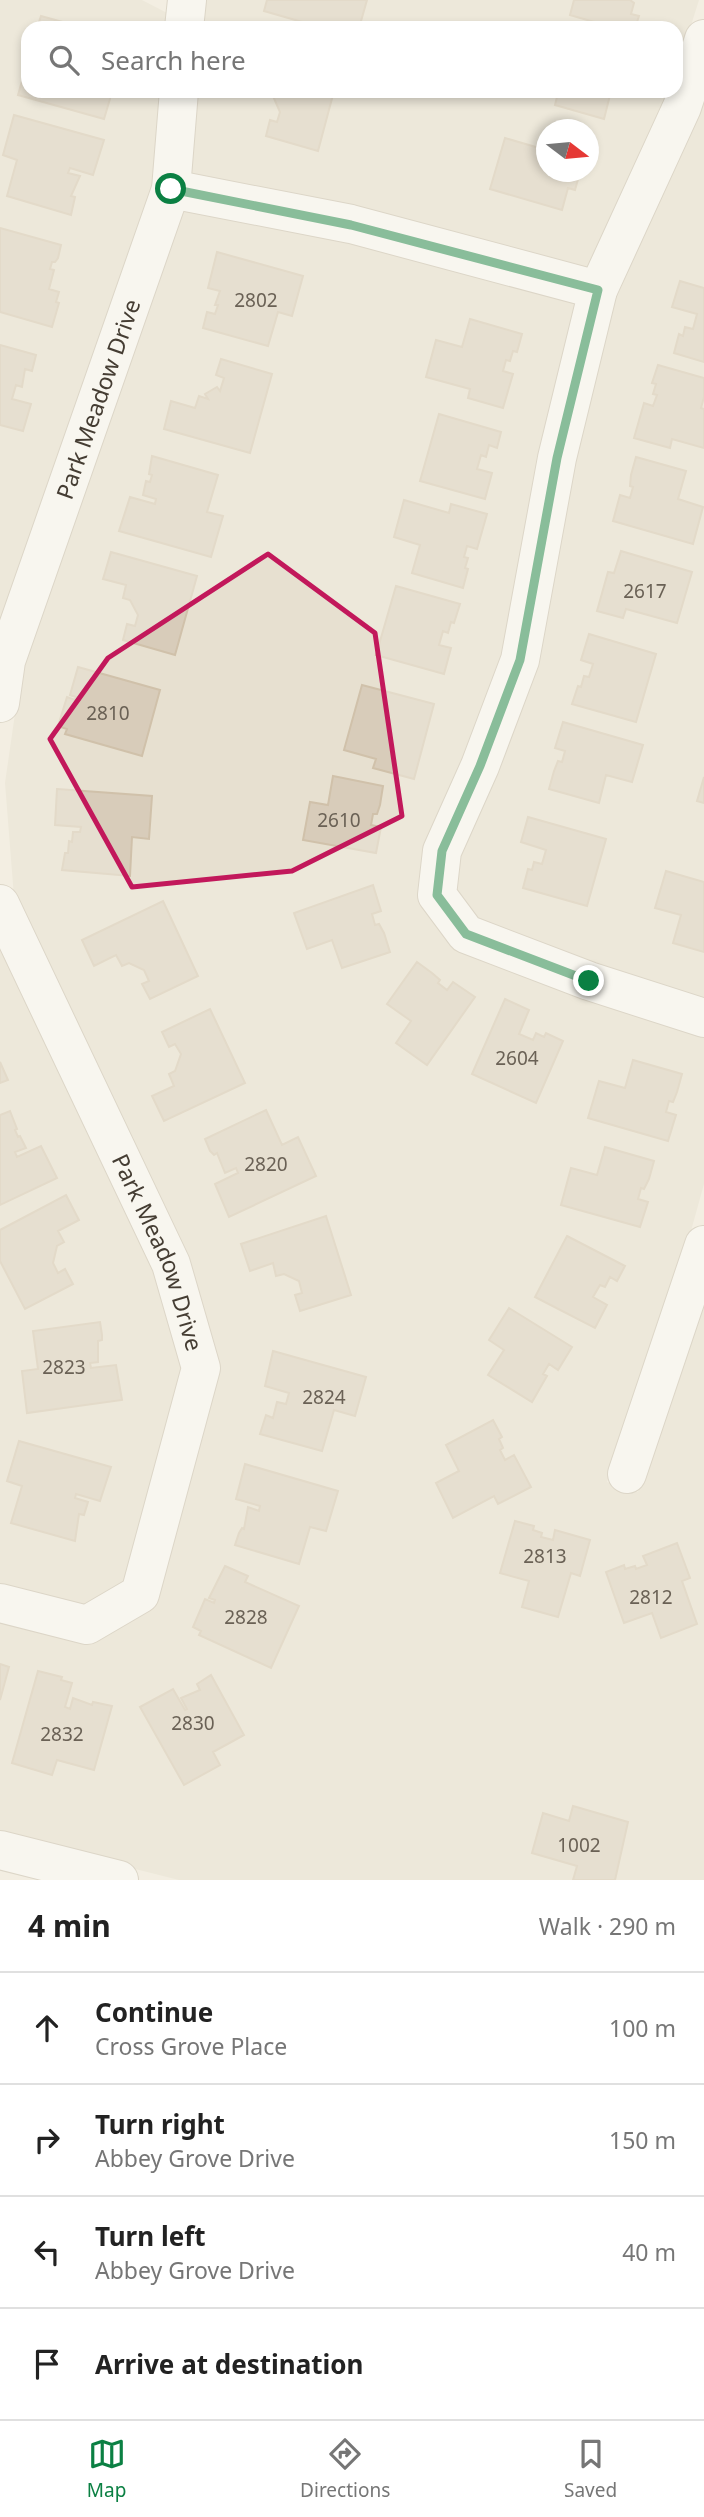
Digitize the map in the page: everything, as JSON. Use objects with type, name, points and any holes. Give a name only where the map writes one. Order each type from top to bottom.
[{"type":"street","points":[[704,38],[682,107],[598,290],[557,458],[520,660],[480,766],[442,851],[437,895],[466,934],[589,981],[704,1018]]},
{"type":"street","name":"Park Meadow Drive","points":[[0,703],[6,661],[171,189],[178,98]]},
{"type":"street","points":[[171,189],[351,225],[598,290]]},
{"type":"street","name":"Park Meadow Drive","points":[[0,904],[171,1264],[201,1368],[140,1594],[87,1625],[0,1603]]},
{"type":"street","points":[[627,1474],[704,1245]]},
{"type":"street","points":[[0,1850],[120,1880]]},
{"type":"highlighted area","points":[[268,554],[375,633],[402,816],[292,871],[132,887],[50,739],[108,658]]},
{"type":"shaded area","points":[[0,0],[142,0],[169,14],[168,21],[21,21],[21,98],[162,98],[155,185],[0,628]]},
{"type":"shaded area","points":[[206,0],[699,0],[683,51],[683,21],[200,21]]},
{"type":"shaded area","points":[[704,92],[704,1003],[476,922],[454,892],[458,855],[573,462],[614,295]]},
{"type":"shaded area","points":[[195,98],[667,98],[588,273],[189,177]]},
{"type":"shaded area","points":[[183,206],[348,239],[579,300],[504,656],[421,892],[704,1033],[704,1184],[684,1256],[607,1482],[638,1492],[704,1299],[704,1880],[179,1880],[0,1835],[0,1618],[149,1606],[217,1373],[14,897],[5,783],[22,665]]},
{"type":"shaded area","points":[[0,940],[155,1269],[185,1367],[126,1584],[83,1609],[0,1588]]},
{"type":"building","points":[[267,0],[367,0],[361,21],[299,21],[264,11]]},
{"type":"building","points":[[574,0],[630,0],[634,3],[631,14],[639,16],[637,21],[591,21],[570,15]]},
{"type":"building","points":[[41,16],[59,21],[39,21]]},
{"type":"building","points":[[29,98],[110,98],[104,119]]},
{"type":"building","points":[[274,98],[332,98],[318,151],[266,136],[270,120],[277,122],[280,112]]},
{"type":"building","points":[[557,98],[609,98],[604,119],[555,105]]},
{"type":"building","points":[[14,115],[104,140],[93,175],[70,168],[68,173],[80,176],[71,196],[75,197],[71,215],[7,196],[17,160],[3,155]]},
{"type":"building","points":[[505,138],[536,147],[536,182],[577,182],[575,190],[568,188],[562,210],[490,189]]},
{"type":"building","points":[[0,228],[61,245],[58,258],[52,262],[50,269],[54,270],[49,289],[59,292],[56,302],[59,303],[52,327],[0,312]]},
{"type":"building","points":[[217,252],[303,276],[292,316],[278,312],[268,346],[203,328],[207,312],[215,314],[218,305],[215,305],[220,291],[208,288]]},
{"type":"building","points":[[680,281],[704,288],[704,362],[674,353],[679,334],[683,336],[685,327],[693,329],[697,314],[672,307]]},
{"type":"building","points":[[470,319],[522,334],[517,352],[513,351],[510,361],[506,360],[503,371],[513,374],[503,408],[468,398],[470,389],[426,377],[436,340],[462,347]]},
{"type":"building","points":[[0,345],[36,355],[32,371],[25,369],[22,387],[16,385],[12,399],[31,404],[23,431],[0,425]]},
{"type":"building","points":[[221,359],[272,374],[250,453],[164,429],[171,401],[195,408],[199,396],[208,399],[205,394],[217,387],[220,391],[224,378],[216,375]]},
{"type":"building","points":[[658,365],[704,378],[701,408],[704,409],[704,448],[672,439],[670,448],[634,438],[644,403],[653,406],[657,395],[653,394],[656,384],[652,383]]},
{"type":"building","points":[[439,414],[501,432],[497,448],[489,445],[486,457],[481,455],[477,469],[492,473],[485,499],[420,481]]},
{"type":"building","points":[[152,456],[218,475],[207,512],[223,516],[211,557],[119,531],[130,497],[155,504],[156,499],[143,495],[146,481],[150,482],[152,475],[149,474]]},
{"type":"building","points":[[636,457],[686,471],[678,499],[703,507],[693,544],[613,521],[620,495],[630,498],[633,487],[630,486],[631,475]]},
{"type":"building","points":[[404,500],[449,513],[451,504],[487,514],[477,549],[467,546],[464,557],[468,558],[465,568],[468,569],[463,588],[412,573],[420,545],[394,537]]},
{"type":"building","points":[[621,551],[692,572],[677,623],[626,609],[623,618],[597,611],[608,572],[614,573]]},
{"type":"building","points":[[111,552],[197,576],[175,655],[123,640],[127,624],[135,626],[138,615],[130,600],[123,598],[126,585],[103,579]]},
{"type":"building","points":[[396,586],[460,604],[454,623],[451,622],[448,633],[443,631],[439,645],[451,648],[444,674],[376,655]]},
{"type":"building","points":[[589,634],[656,654],[636,722],[572,704],[578,686],[581,687],[584,676],[589,677],[593,664],[581,660]]},
{"type":"building","points":[[78,667],[160,690],[142,756],[65,734],[67,729],[58,726],[67,697],[75,700],[76,697],[70,695]]},
{"type":"building","points":[[362,685],[434,704],[414,779],[373,768],[376,759],[344,750]]},
{"type":"building","points":[[563,722],[643,745],[632,782],[606,775],[599,803],[549,789],[558,761],[562,762],[565,751],[555,748]]},
{"type":"building","points":[[333,776],[383,786],[380,805],[377,814],[373,814],[371,825],[381,827],[376,853],[303,840],[310,802],[328,805]]},
{"type":"building","points":[[704,777],[704,803],[697,801]]},
{"type":"building","points":[[57,789],[152,796],[149,839],[132,837],[130,876],[62,870],[69,841],[72,842],[73,832],[80,832],[81,827],[55,825]]},
{"type":"building","points":[[528,817],[606,839],[587,906],[523,888],[528,869],[532,870],[534,862],[542,864],[546,850],[521,842]]},
{"type":"building","points":[[666,871],[704,882],[704,952],[673,943],[681,915],[655,908]]},
{"type":"building","points":[[373,885],[381,911],[372,914],[375,925],[379,924],[384,933],[390,952],[342,968],[332,940],[307,949],[294,913]]},
{"type":"building","points":[[163,901],[198,976],[150,999],[142,984],[149,981],[144,970],[129,963],[122,966],[116,955],[94,966],[82,940]]},
{"type":"building","points":[[417,962],[440,980],[438,983],[447,990],[453,982],[475,997],[427,1065],[396,1043],[411,1021],[387,1004]]},
{"type":"building","points":[[505,999],[529,1010],[519,1034],[533,1040],[536,1033],[544,1037],[546,1033],[563,1041],[536,1103],[472,1074]]},
{"type":"building","points":[[210,1009],[245,1083],[164,1121],[152,1096],[174,1086],[169,1074],[175,1071],[181,1054],[175,1044],[169,1047],[162,1032]]},
{"type":"building","points":[[633,1060],[682,1074],[673,1102],[669,1101],[666,1112],[676,1115],[668,1141],[588,1118],[599,1081],[625,1088]]},
{"type":"building","points":[[0,1062],[8,1080],[0,1083]]},
{"type":"building","points":[[266,1110],[282,1145],[298,1137],[316,1176],[229,1217],[215,1184],[238,1173],[236,1168],[225,1173],[217,1153],[214,1155],[210,1151],[205,1139]]},
{"type":"building","points":[[10,1111],[18,1137],[20,1136],[26,1148],[15,1152],[17,1157],[41,1146],[57,1178],[0,1205],[0,1115]]},
{"type":"building","points":[[605,1147],[654,1161],[649,1179],[644,1189],[641,1188],[638,1199],[648,1202],[640,1227],[561,1205],[571,1168],[597,1175]]},
{"type":"building","points":[[66,1195],[79,1220],[58,1231],[64,1242],[57,1246],[53,1263],[58,1273],[65,1269],[73,1284],[25,1309],[0,1261],[0,1230]]},
{"type":"building","points":[[326,1216],[351,1295],[300,1311],[295,1295],[302,1293],[299,1281],[284,1274],[276,1276],[273,1263],[250,1271],[241,1244]]},
{"type":"building","points":[[567,1236],[625,1266],[617,1281],[610,1277],[605,1287],[600,1285],[593,1297],[607,1305],[595,1328],[535,1297]]},
{"type":"building","points":[[509,1308],[572,1347],[558,1370],[549,1364],[543,1374],[547,1376],[532,1402],[488,1375],[504,1350],[489,1340]]},
{"type":"building","points":[[100,1322],[102,1340],[98,1341],[98,1362],[90,1363],[91,1368],[116,1365],[122,1400],[27,1413],[22,1371],[38,1369],[33,1331]]},
{"type":"building","points":[[273,1351],[366,1377],[355,1416],[334,1410],[322,1451],[260,1434],[266,1415],[273,1418],[277,1402],[286,1404],[289,1393],[265,1386]]},
{"type":"building","points":[[493,1420],[502,1437],[499,1439],[503,1448],[500,1450],[505,1460],[514,1455],[531,1487],[498,1504],[494,1496],[453,1518],[436,1483],[459,1471],[446,1445]]},
{"type":"building","points":[[19,1441],[111,1467],[100,1501],[76,1494],[75,1498],[88,1502],[84,1515],[79,1514],[75,1541],[11,1523],[22,1486],[7,1481]]},
{"type":"building","points":[[245,1464],[338,1491],[326,1531],[310,1527],[299,1564],[235,1545],[239,1533],[244,1529],[248,1507],[259,1511],[260,1506],[236,1499]]},
{"type":"building","points":[[515,1521],[534,1526],[533,1530],[542,1533],[541,1537],[553,1540],[555,1530],[590,1540],[580,1576],[571,1573],[558,1617],[522,1607],[529,1581],[500,1573]]},
{"type":"building","points":[[677,1543],[690,1578],[682,1581],[697,1624],[661,1638],[652,1613],[624,1623],[606,1572],[624,1565],[625,1569],[635,1566],[636,1569],[647,1565],[643,1556]]},
{"type":"building","points":[[225,1566],[248,1576],[245,1582],[299,1606],[271,1668],[199,1635],[201,1631],[193,1627],[205,1599],[214,1603],[215,1600],[209,1598]]},
{"type":"building","points":[[0,1664],[9,1667],[0,1700]]},
{"type":"building","points":[[38,1671],[62,1677],[61,1680],[72,1683],[65,1707],[70,1709],[73,1698],[92,1705],[93,1702],[112,1706],[94,1770],[57,1760],[52,1775],[12,1763]]},
{"type":"building","points":[[211,1675],[244,1735],[213,1752],[220,1765],[184,1785],[140,1707],[173,1689],[185,1710],[187,1709],[181,1698],[200,1690],[197,1684]]},
{"type":"building","points":[[573,1806],[628,1822],[615,1880],[573,1880],[577,1866],[532,1853],[543,1813],[569,1821]]},
{"type":"route","points":[[171,189],[351,225],[598,290],[557,458],[520,660],[480,766],[442,851],[437,895],[466,934],[589,981]]}]
